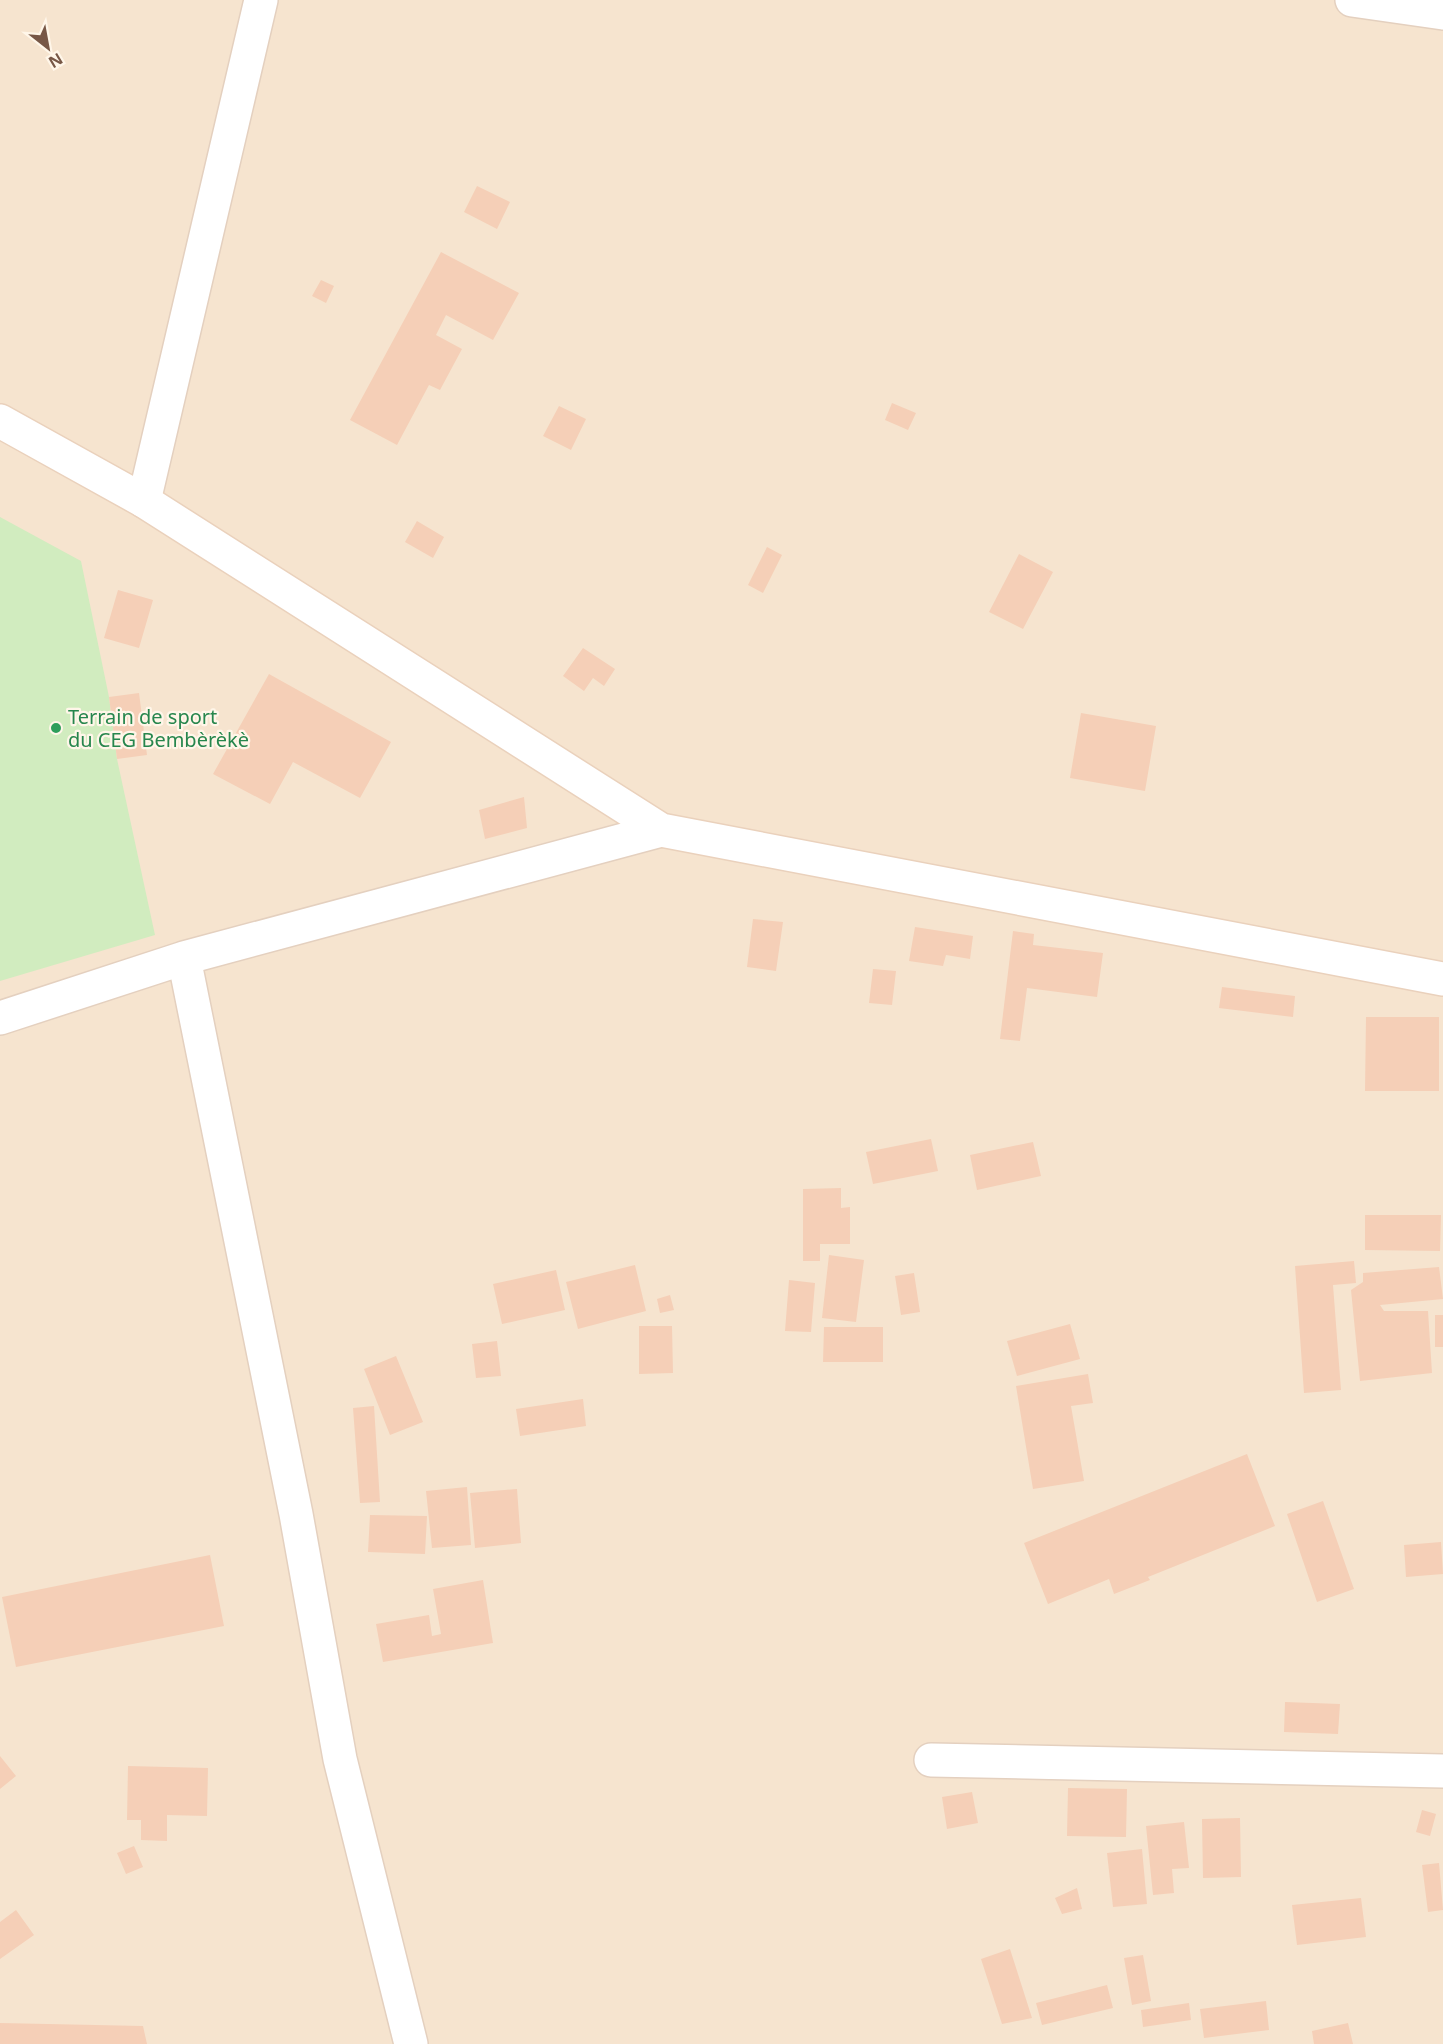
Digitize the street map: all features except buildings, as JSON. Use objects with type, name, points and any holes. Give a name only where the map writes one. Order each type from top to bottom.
[{"type":"street","points":[[144,501],[261,0]]},
{"type":"street","points":[[1352,0],[1443,13]]},
{"type":"street","points":[[0,422],[144,501],[661,830],[1443,979]]},
{"type":"street","points":[[0,1018],[184,957],[661,830]]},
{"type":"street","points":[[184,957],[296,1514],[340,1759],[411,2044]]},
{"type":"street","points":[[931,1760],[1443,1771]]},
{"type":"shaded area","points":[[0,0],[1443,0],[1443,2044],[0,2044]]},
{"type":"green space","name":"Terrain de sport du CEG Bembèrèkè","points":[[0,517],[81,561],[109,697],[117,759],[155,935],[0,981]]},
{"type":"place","name":"Terrain de sport du CEG Bembèrèkè","points":[[56,728]]}]
